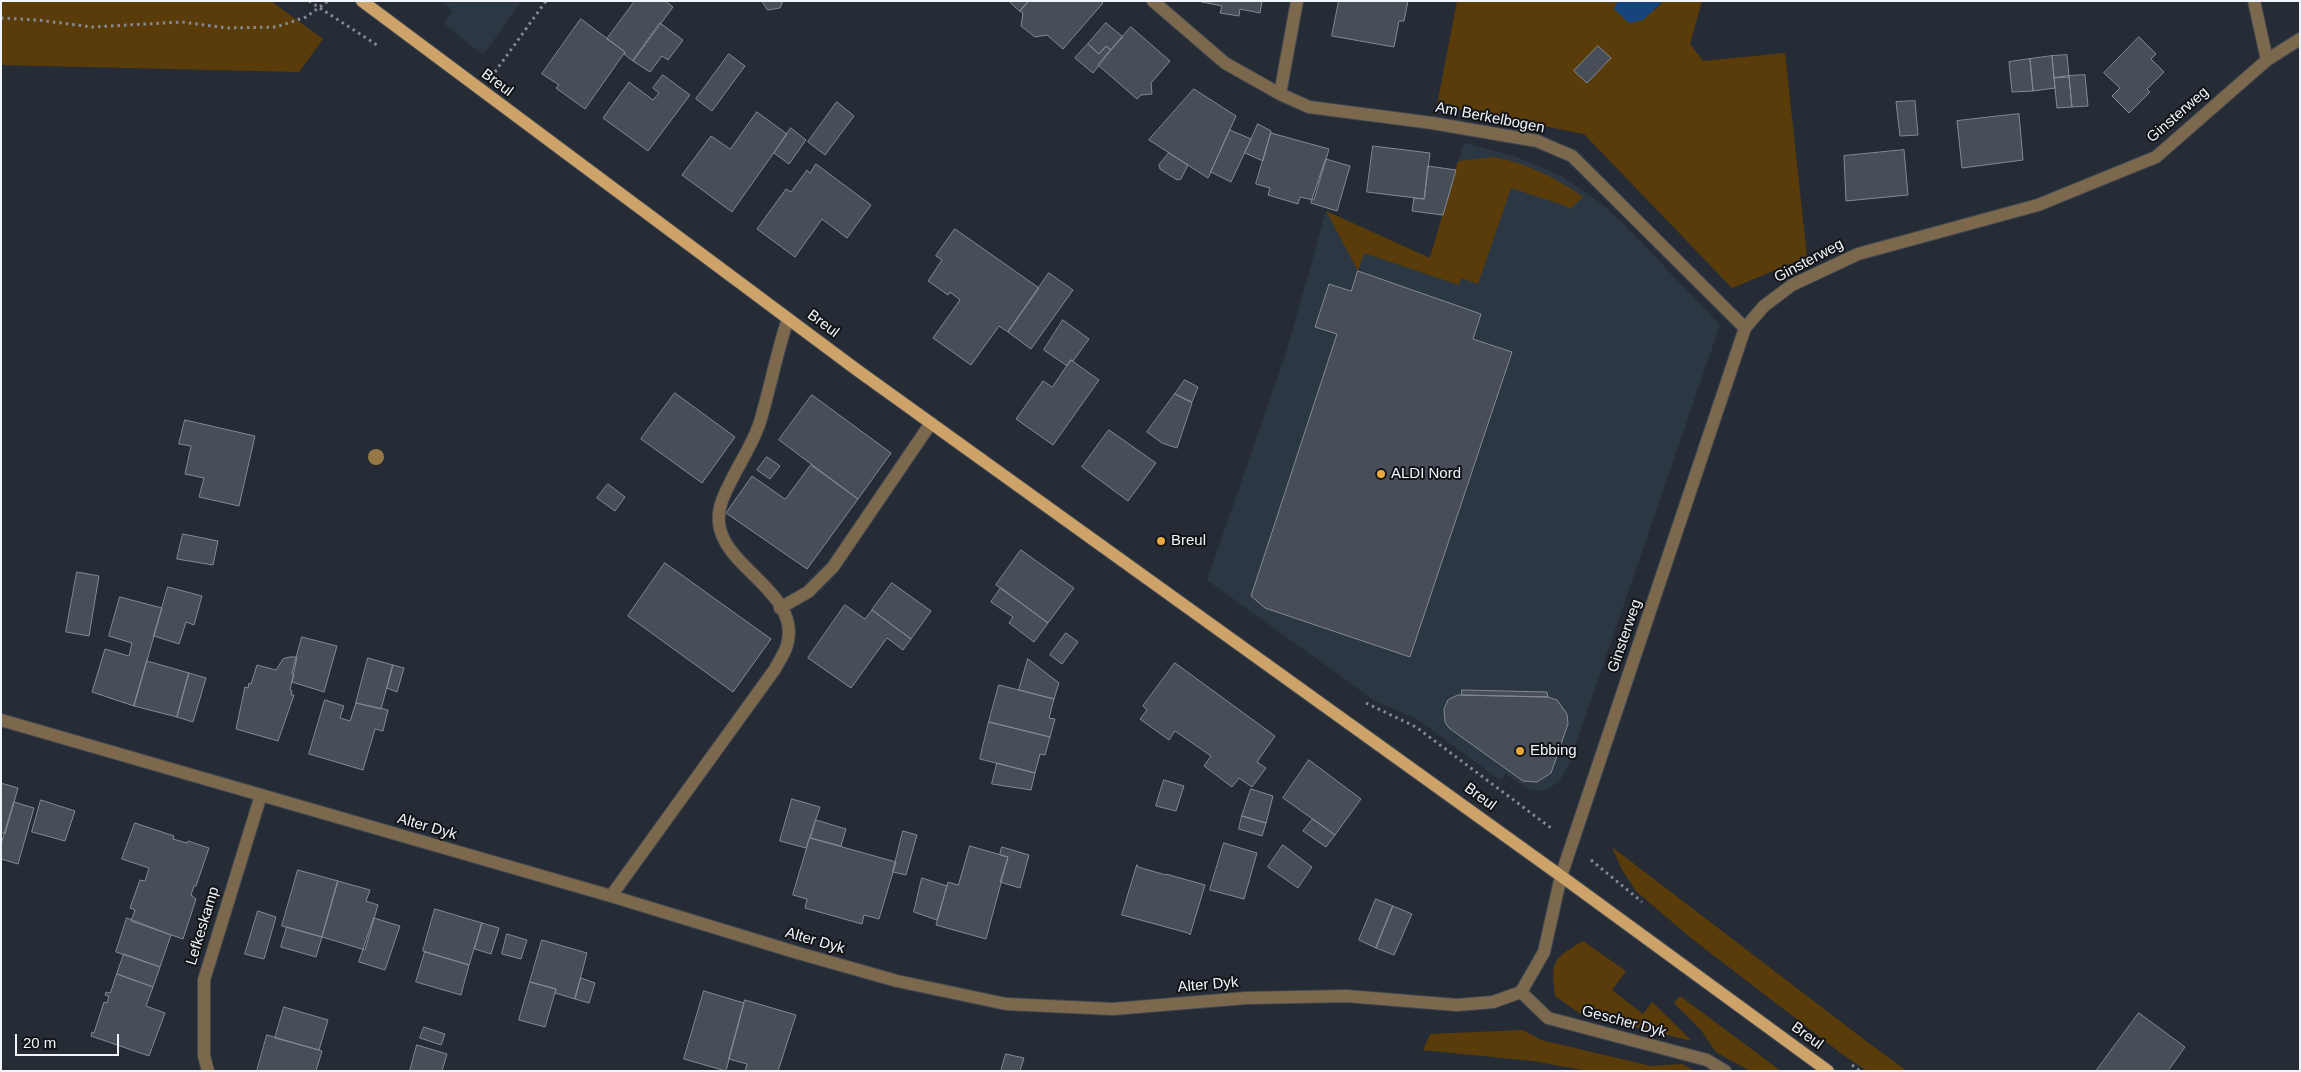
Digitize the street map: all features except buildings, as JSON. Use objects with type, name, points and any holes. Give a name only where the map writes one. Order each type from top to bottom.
[{"type":"main road","name":"Breul","points":[[362,1],[788,319],[1561,876],[1828,1071]]},
{"type":"street","name":"Am Berkelbogen","points":[[1154,1],[1226,63],[1280,94],[1309,107],[1432,123],[1537,141],[1572,156],[1745,328]]},
{"type":"street","points":[[1280,94],[1297,1]]},
{"type":"street","points":[[2254,1],[2267,60]]},
{"type":"street","name":"Ginsterweg","points":[[1561,876],[1745,328],[1764,306],[1792,285],[1858,254],[2038,205],[2156,157],[2267,60],[2300,39]]},
{"type":"street","points":[[611,896],[775,668],[787,644],[788,620],[771,592],[732,551],[722,537],[719,524],[719,509],[758,427],[778,347],[788,319]]},
{"type":"street","points":[[780,608],[808,592],[833,567],[931,423]]},
{"type":"street","name":"Alter Dyk","points":[[1,720],[611,896],[897,981],[1006,1004],[1113,1009],[1246,998],[1346,996],[1457,1005],[1493,1002],[1521,992]]},
{"type":"street","name":"Lefkeskamp","points":[[208,1071],[204,1056],[204,980],[261,795]]},
{"type":"street","points":[[1521,992],[1544,952],[1561,876]]},
{"type":"street","name":"Gescher Dyk","points":[[1521,992],[1548,1018],[1708,1060],[1725,1071]]},
{"type":"path","points":[[1,18],[38,20],[92,27],[182,22],[227,28],[276,27],[306,17],[328,1]]},
{"type":"path","points":[[481,91],[546,1]]},
{"type":"shaded area","points":[[1,1],[271,1],[323,39],[299,72],[1,65]]},
{"type":"shaded area","points":[[440,1],[522,1],[483,55],[443,23],[453,11]]},
{"type":"shaded area","points":[[1457,1],[1618,1],[1614,9],[1655,10],[1663,1],[1702,1],[1690,44],[1703,61],[1785,53],[1807,257],[1732,288],[1584,134],[1437,105]]},
{"type":"shaded area","points":[[1464,143],[1514,156],[1560,175],[1599,202],[1622,222],[1720,325],[1569,764],[1560,780],[1550,788],[1541,791],[1528,789],[1506,774],[1501,781],[1417,719],[1375,701],[1207,580],[1286,353],[1326,211],[1430,258]]},
{"type":"shaded area","points":[[1495,157],[1541,172],[1583,197],[1570,209],[1511,188],[1478,284],[1461,278],[1459,285],[1364,253],[1358,271],[1326,211],[1430,258],[1458,161]]},
{"type":"shaded area","points":[[1612,847],[1907,1071],[1867,1071],[1842,1054],[1691,938],[1636,891],[1621,868]]},
{"type":"shaded area","points":[[1583,941],[1626,971],[1612,990],[1643,1014],[1652,1002],[1692,1041],[1579,1013],[1555,996],[1553,975],[1556,962],[1565,952]]},
{"type":"shaded area","points":[[1680,996],[1781,1071],[1750,1071],[1716,1052],[1701,1030],[1674,1003]]},
{"type":"shaded area","points":[[1523,1030],[1541,1040],[1651,1066],[1682,1064],[1695,1071],[1588,1071],[1533,1061],[1423,1050],[1430,1034]]},
{"type":"water","points":[[1618,1],[1663,1],[1643,20],[1629,23],[1614,9]]},
{"type":"place","name":"ALDI Nord","points":[[1381,474]]},
{"type":"place","name":"Breul","points":[[1161,541]]},
{"type":"place","name":"Ebbing","points":[[1520,751]]}]
